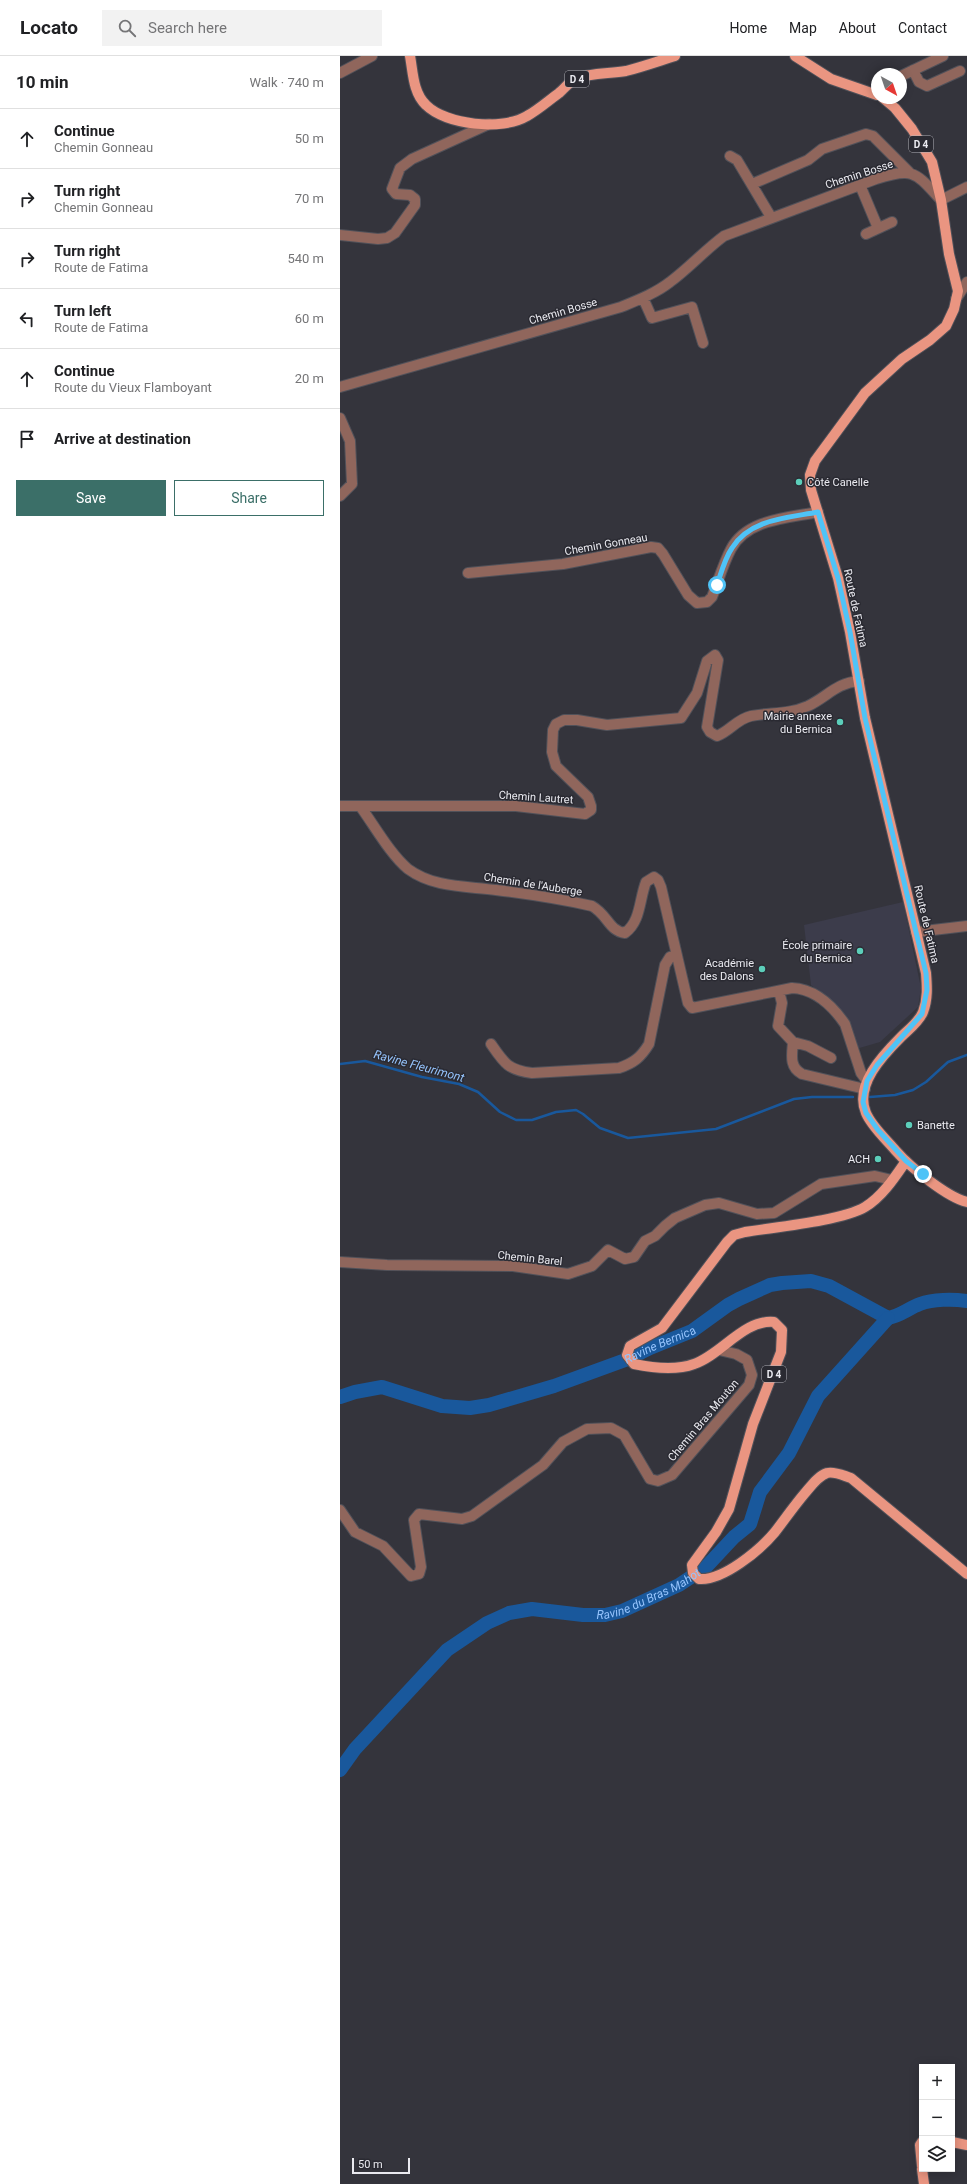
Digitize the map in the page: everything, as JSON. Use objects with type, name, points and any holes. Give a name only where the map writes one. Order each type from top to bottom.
[{"type":"main road","name":"D 4","points":[[410,56],[416,89],[425,104],[436,113],[450,119],[473,124],[503,123],[527,116],[573,80],[588,75],[627,70],[676,56]]},
{"type":"main road","points":[[795,56],[831,79],[871,90]]},
{"type":"main road","name":"Route de Fatima","points":[[866,1085],[890,1048],[922,1014],[927,990],[926,973],[866,725],[859,681],[838,578],[811,490],[810,475],[815,461],[865,393],[902,359],[930,340],[946,326],[954,309],[958,291],[948,254],[941,200],[932,162],[926,151],[895,108],[890,104]]},
{"type":"main road","points":[[866,1085],[863,1102],[866,1113],[878,1130],[906,1161],[952,1196],[967,1202]]},
{"type":"main road","name":"D 4","points":[[906,1161],[892,1180],[865,1207],[842,1216],[734,1235],[727,1242],[662,1328],[630,1346],[627,1355],[634,1364],[655,1368],[683,1366],[694,1364],[719,1350],[742,1332],[761,1323],[768,1322],[778,1324],[783,1335],[781,1352],[753,1424],[729,1509],[716,1532],[692,1565],[693,1573],[699,1579],[708,1580],[735,1566],[765,1543],[816,1480],[820,1476],[830,1472],[851,1478],[967,1574]]},
{"type":"main road","points":[[955,2143],[967,2145]]},
{"type":"main road","points":[[922,2172],[924,2184]]},
{"type":"street","points":[[340,73],[372,56]]},
{"type":"street","points":[[907,73],[943,56]]},
{"type":"street","points":[[913,70],[920,82],[927,86],[960,71]]},
{"type":"street","points":[[340,235],[378,239],[387,238],[394,233],[415,205],[415,199],[410,195],[396,194],[392,189],[400,168],[412,159],[489,124]]},
{"type":"street","name":"Chemin Bosse","points":[[752,184],[808,160],[822,149],[866,134],[873,136],[909,172],[920,178],[941,200]]},
{"type":"street","points":[[730,156],[737,160],[771,217]]},
{"type":"street","name":"Chemin Bosse","points":[[340,388],[614,309],[643,298],[671,282],[724,236],[771,217],[860,185],[897,173],[909,172]]},
{"type":"street","points":[[860,185],[878,228]]},
{"type":"street","points":[[941,200],[967,187]]},
{"type":"street","points":[[866,234],[892,222]]},
{"type":"street","points":[[956,299],[967,282]]},
{"type":"street","points":[[643,298],[652,318],[692,307],[703,343]]},
{"type":"street","points":[[340,418],[350,441],[352,484],[340,496]]},
{"type":"street","name":"Chemin Gonneau","points":[[468,572],[563,564],[658,548],[688,595],[697,603],[707,602],[712,597],[731,548],[745,532],[765,522],[818,512]]},
{"type":"street","name":"Chemin Lautret","points":[[340,806],[516,806],[585,814],[591,810],[592,806],[588,798],[556,766],[552,752],[553,730],[556,724],[564,720],[578,720],[607,725],[681,718],[697,693],[707,662],[715,656],[718,660],[707,727],[710,732],[717,736],[725,733],[740,720],[751,716],[789,713],[809,705],[847,682],[859,681]]},
{"type":"street","name":"Chemin de l'Auberge","points":[[360,806],[395,854],[408,868],[424,879],[455,886],[528,894],[592,906],[602,912],[612,927],[618,932],[625,933],[632,928],[637,921],[646,882],[649,878],[654,877],[658,880],[661,887],[688,1003],[692,1008],[792,988],[806,989],[834,1010],[844,1024],[866,1085]]},
{"type":"street","points":[[916,932],[967,926]]},
{"type":"street","points":[[491,1044],[508,1067],[521,1072],[532,1073],[619,1068],[630,1064],[643,1055],[649,1044],[665,965],[670,957],[676,955]]},
{"type":"street","points":[[779,991],[782,1003],[778,1026],[792,1042],[808,1046],[831,1058]]},
{"type":"street","points":[[792,1042],[793,1066],[802,1074],[847,1085],[866,1085]]},
{"type":"street","name":"Chemin Barel","points":[[340,1262],[387,1265],[513,1266],[568,1274],[592,1266],[608,1250],[625,1259],[634,1257],[645,1241],[655,1236],[670,1222],[705,1205],[719,1204],[757,1214],[774,1213],[821,1184],[875,1176],[892,1180]]},
{"type":"street","name":"Chemin Bras Mouton","points":[[340,1510],[355,1532],[383,1546],[411,1576],[419,1574],[421,1567],[414,1520],[419,1514],[462,1519],[472,1516],[543,1465],[563,1442],[587,1429],[611,1428],[624,1435],[650,1479],[658,1481],[672,1475],[749,1385],[752,1374],[747,1360],[736,1354],[719,1350]]},
{"type":"shaded area","name":"École primaire du Bernica","points":[[903,902],[921,988],[918,1007],[880,1042],[856,1049],[839,1008],[811,985],[804,925]]},
{"type":"waterway","name":"Ravine Fleurimont","points":[[870,1097],[895,1095],[913,1090],[926,1082],[948,1062],[967,1055]]},
{"type":"waterway","name":"Ravine Fleurimont","points":[[340,1064],[365,1061],[422,1077],[459,1084],[478,1092],[500,1112],[516,1120],[532,1120],[556,1112],[576,1110],[600,1128],[628,1138],[716,1129],[794,1099],[812,1097],[853,1097]]},
{"type":"waterway","name":"Ravine Bernica","points":[[340,1397],[355,1392],[382,1387],[442,1406],[470,1408],[489,1405],[554,1386],[628,1359],[650,1348],[692,1331],[728,1305],[739,1299],[770,1285],[782,1283],[811,1281],[829,1286],[888,1318],[897,1316],[925,1302],[943,1300],[967,1301]]},
{"type":"waterway","name":"Ravine du Bras Mahot","points":[[340,1770],[355,1749],[447,1650],[487,1623],[509,1613],[532,1609],[583,1615],[605,1615],[622,1611],[679,1585],[706,1567],[734,1537],[750,1524],[760,1492],[789,1453],[818,1396],[888,1318]]},
{"type":"place","name":"Côté Canelle","points":[[799,482]]},
{"type":"place","name":"Mairie annexe du Bernica","points":[[840,722]]},
{"type":"place","name":"École primaire du Bernica","points":[[860,951]]},
{"type":"place","name":"Académie des Dalons","points":[[762,969]]},
{"type":"place","name":"Banette","points":[[909,1125]]},
{"type":"place","name":"ACH","points":[[878,1159]]},
{"type":"route","points":[[717,585],[731,548],[745,532],[754,526],[765,522],[818,512],[827,536],[838,578],[850,632],[865,718],[926,973],[927,990],[922,1014],[890,1048],[877,1065],[867,1081],[863,1102],[866,1113],[871,1122],[906,1161],[923,1174]]}]
